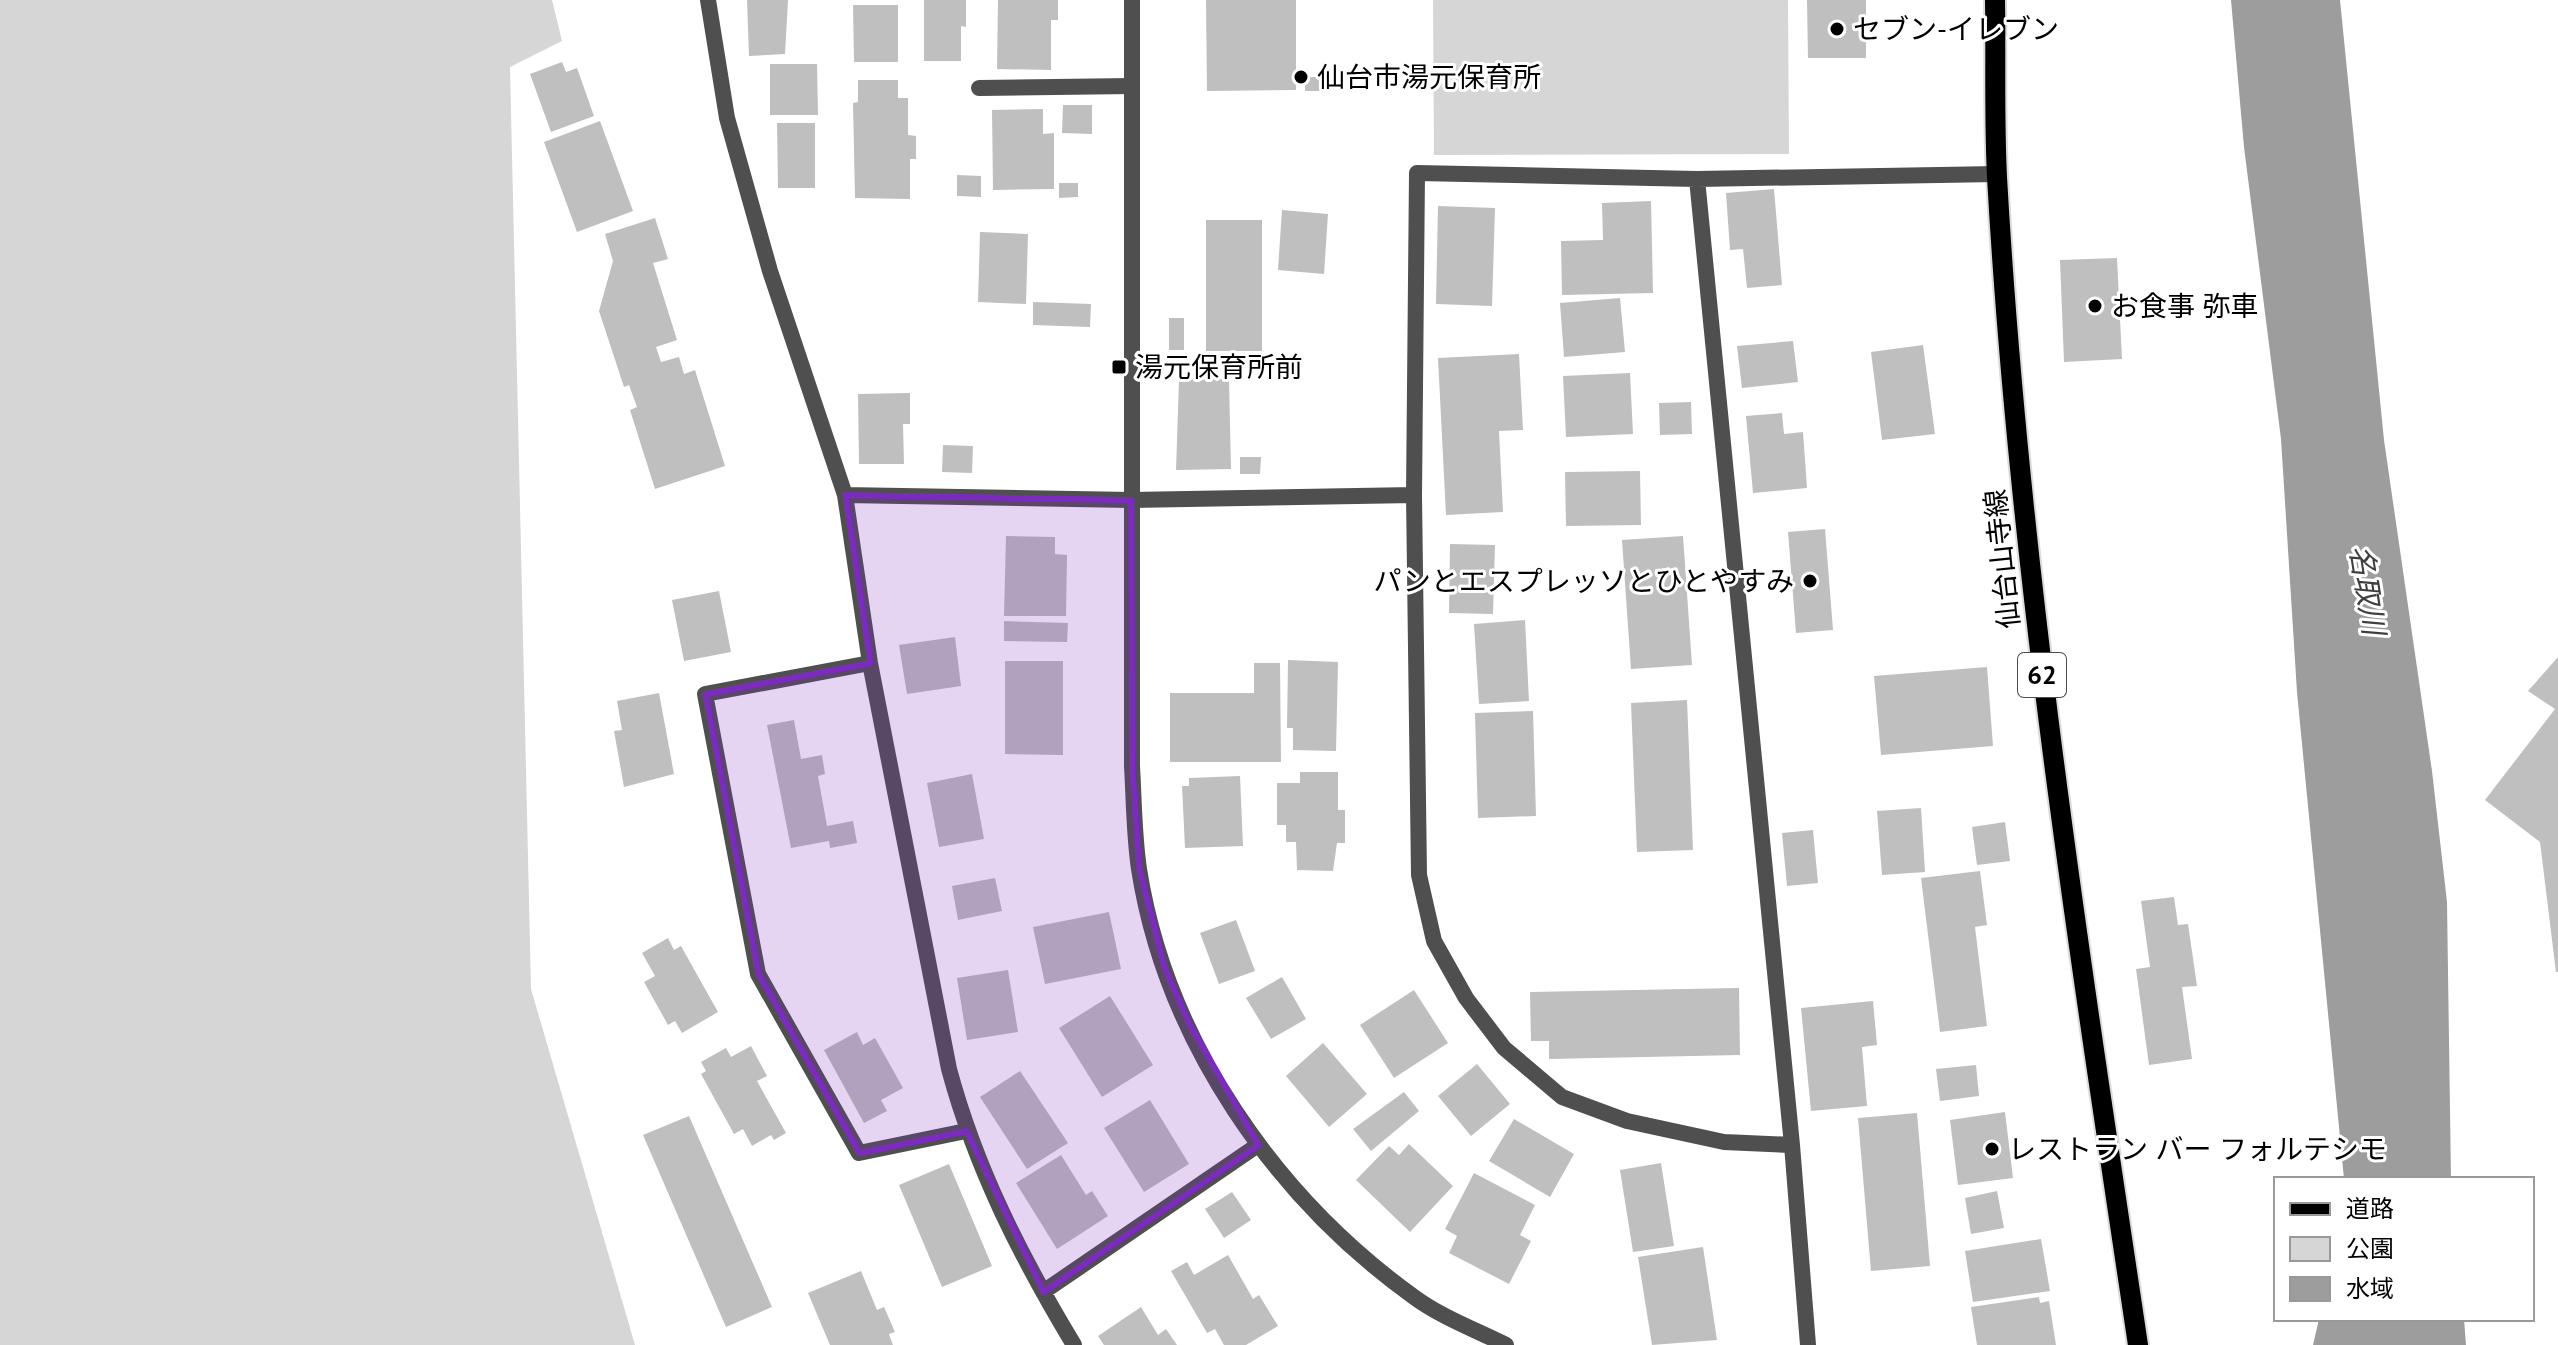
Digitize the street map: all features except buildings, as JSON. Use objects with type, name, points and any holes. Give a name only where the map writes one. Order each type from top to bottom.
[{"type":"main road","name":"仙台山寺線","points":[[1995,0],[1997,174],[2020,466],[2043,678],[2138,1345]]},
{"type":"street","points":[[708,0],[731,134],[770,271],[845,495],[870,663],[949,1069],[966,1131],[1006,1225],[1074,1345]]},
{"type":"street","points":[[1132,0],[1132,766],[1139,869],[1164,967],[1216,1080],[1258,1145],[1290,1186],[1335,1235],[1417,1299],[1506,1345]]},
{"type":"street","points":[[979,88],[1132,86]]},
{"type":"street","points":[[1792,1145],[1724,1142],[1627,1121],[1562,1097],[1504,1048],[1466,998],[1434,941],[1419,875],[1414,495],[1417,173],[1697,179],[1997,174]]},
{"type":"street","points":[[1697,179],[1792,1145],[1808,1345]]},
{"type":"street","points":[[845,495],[1131,500],[1414,495]]},
{"type":"street","points":[[870,663],[705,694],[758,974],[859,1153],[966,1131]]},
{"type":"street","points":[[1043,1292],[1258,1145]]},
{"type":"highlighted area","points":[[845,495],[1131,500],[1132,766],[1139,869],[1164,967],[1189,1024],[1258,1145],[1043,1292],[966,1131],[859,1153],[758,974],[705,694],[870,663]]},
{"type":"green space","points":[[0,0],[552,0],[562,41],[510,67],[531,989],[635,1345],[0,1345]]},
{"type":"green space","points":[[1433,0],[1788,0],[1789,154],[1434,155]]},
{"type":"water","name":"名取川","points":[[2231,0],[2340,0],[2384,440],[2432,771],[2447,902],[2451,1177],[2344,1177],[2297,692],[2281,439],[2244,147]]},
{"type":"water","points":[[2319,1321],[2464,1321],[2466,1345],[2313,1345]]},
{"type":"place","name":"セブン-イレブン","points":[[1837,29]]},
{"type":"place","name":"仙台市湯元保育所","points":[[1301,77]]},
{"type":"place","name":"お食事 弥車","points":[[2095,306]]},
{"type":"place","name":"湯元保育所前","points":[[1119,367]]},
{"type":"place","name":"パンとエスプレッソとひとやすみ","points":[[1810,581]]},
{"type":"place","name":"レストラン バー フォルテシモ","points":[[1992,1149]]}]
